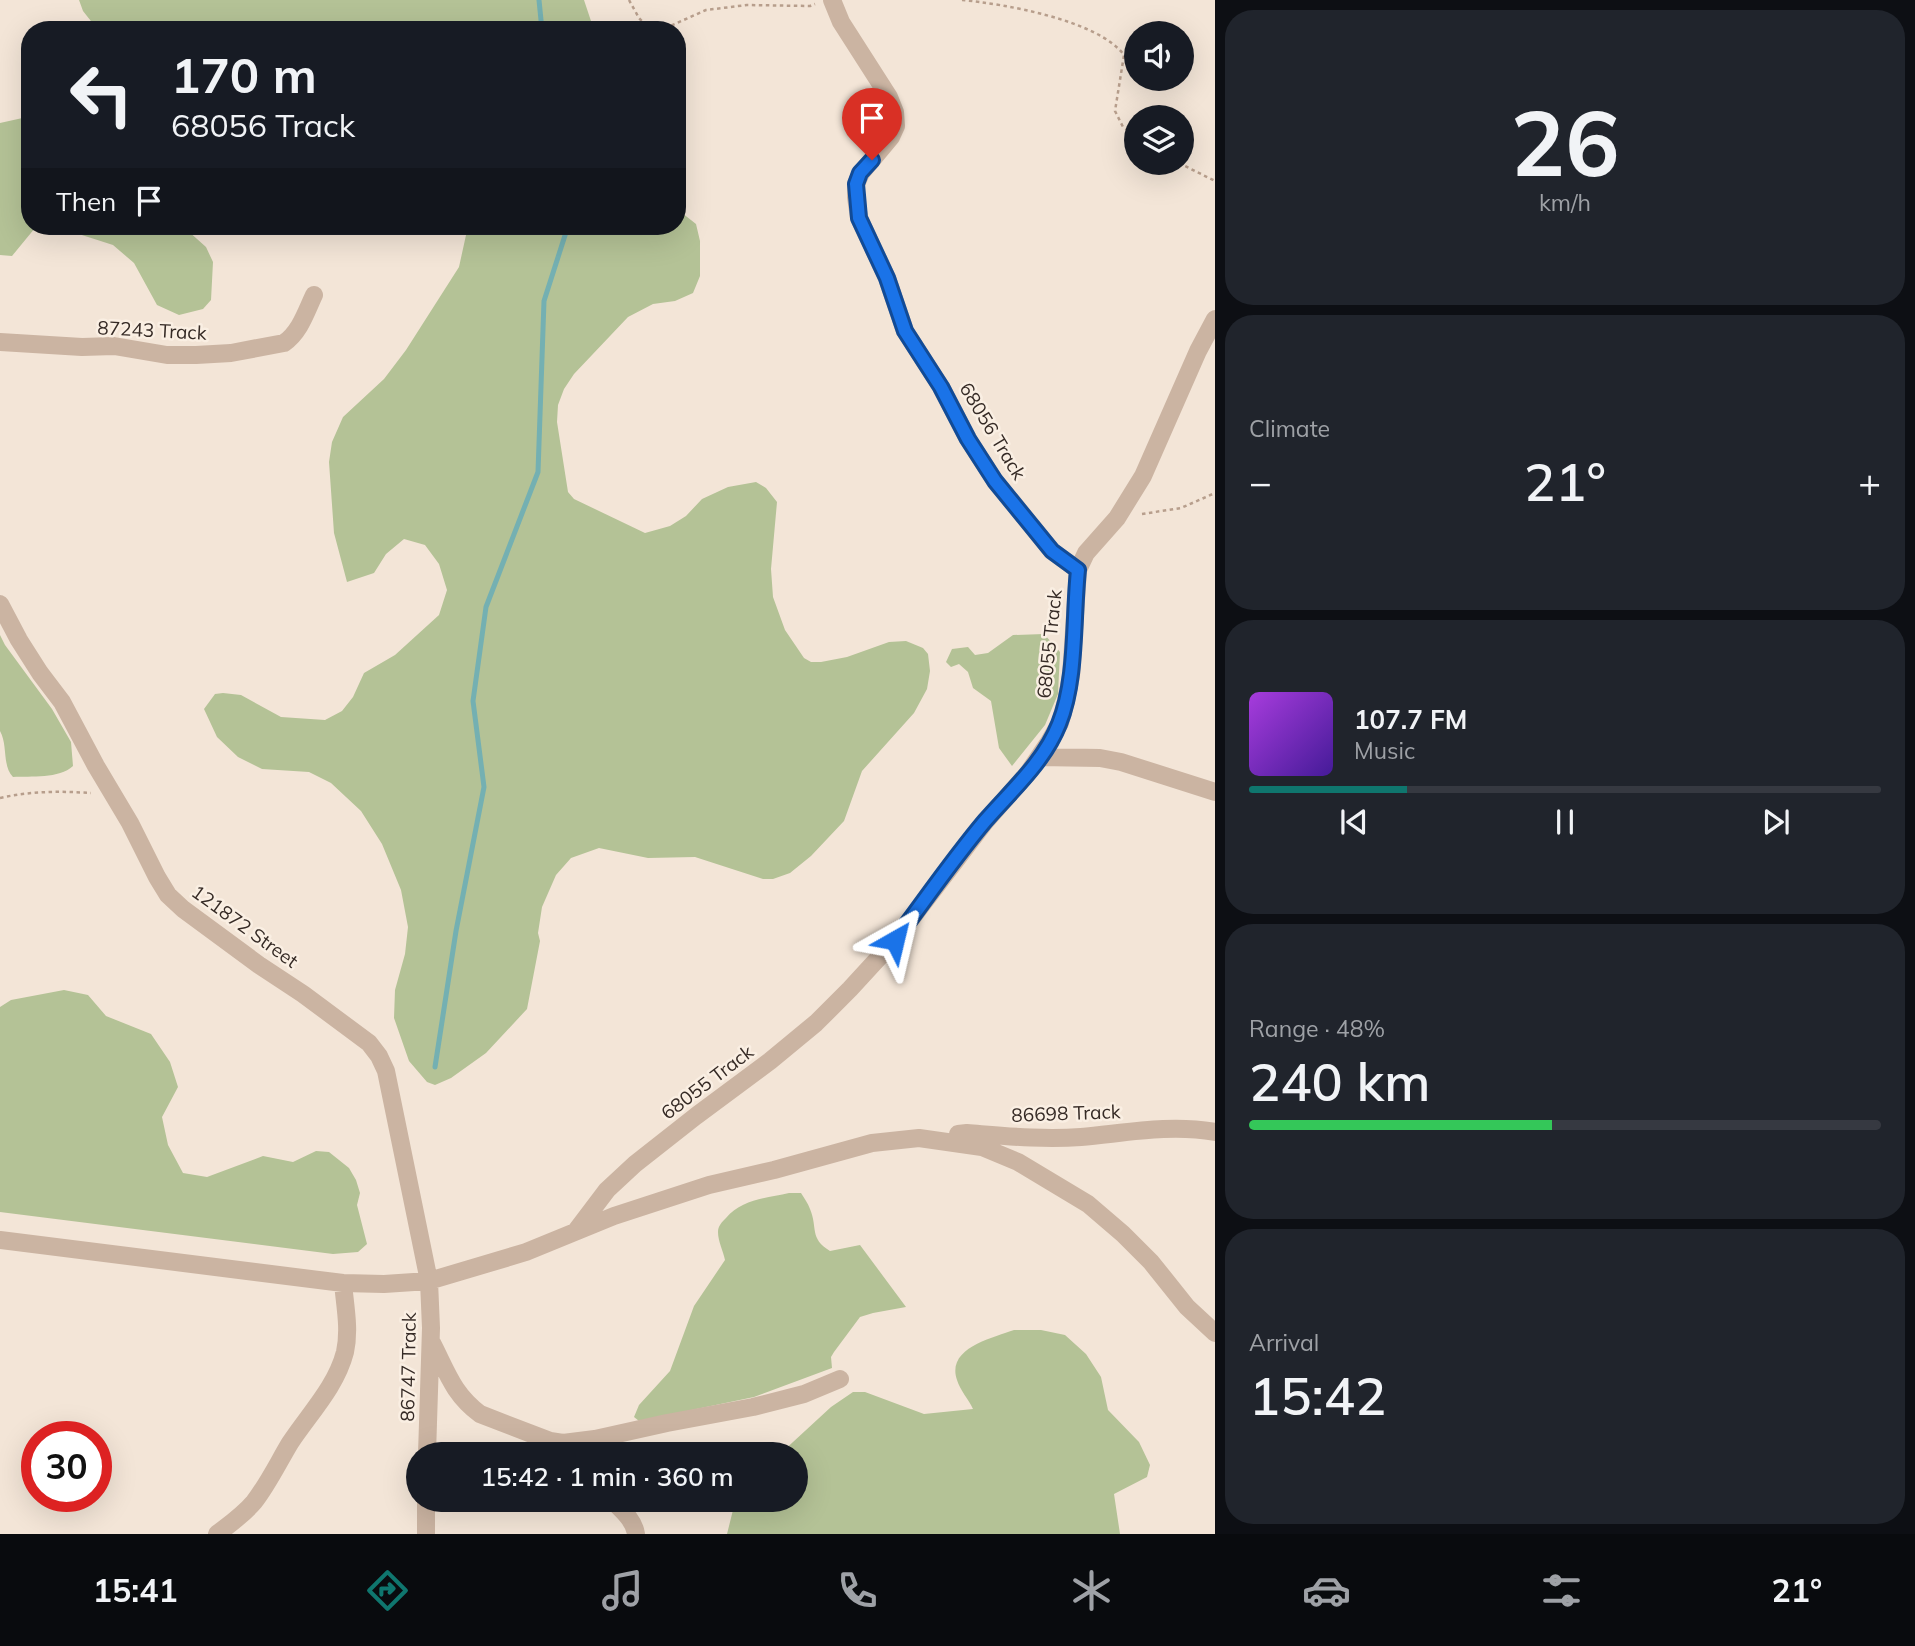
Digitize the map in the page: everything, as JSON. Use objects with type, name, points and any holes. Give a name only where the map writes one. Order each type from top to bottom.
[{"type":"street","name":"68056 Track","points":[[825,1],[889,97],[895,112],[896,126],[891,137],[860,173],[856,184],[856,197],[859,218],[887,278],[905,331],[995,481],[1052,551],[1078,570]]},
{"type":"street","name":"87243 Track","points":[[0,342],[82,347],[114,346],[167,355],[231,353],[284,343],[296,333],[314,295]]},
{"type":"street","name":"68055 Track","points":[[576,1231],[607,1190],[635,1164],[770,1061],[816,1023],[850,989],[895,940],[985,822],[1028,773],[1060,723],[1071,676],[1078,570],[1086,553],[1117,518],[1143,476],[1198,351],[1215,319]]},
{"type":"street","name":"121872 Street","points":[[0,604],[19,640],[62,702],[168,895],[258,965],[303,993],[351,1029],[369,1043],[379,1056],[387,1071],[393,1097],[429,1281]]},
{"type":"street","points":[[1039,757],[1100,758],[1121,762],[1215,792]]},
{"type":"street","name":"86698 Track","points":[[919,1138],[967,1133],[1031,1139],[1079,1137],[1158,1128],[1215,1132]]},
{"type":"street","points":[[0,1240],[343,1283],[429,1281],[526,1252],[635,1208],[709,1185],[872,1143],[919,1138],[982,1147],[1018,1162],[1088,1204],[1142,1253],[1188,1307],[1215,1333]]},
{"type":"street","name":"86747 Track","points":[[427,1442],[429,1281]]},
{"type":"street","points":[[217,1534],[254,1502],[289,1444],[337,1374],[345,1352],[348,1327],[343,1283]]},
{"type":"street","points":[[430,1340],[452,1385],[470,1407],[480,1414],[550,1441],[563,1443],[595,1439],[753,1406],[804,1394],[840,1379]]},
{"type":"street","points":[[426,1512],[426,1534]]},
{"type":"street","points":[[624,1512],[636,1529],[636,1534]]},
{"type":"path","points":[[629,0],[642,21]]},
{"type":"path","points":[[962,0],[984,2],[1060,19],[1103,37],[1118,47],[1124,55],[1115,111],[1124,127]]},
{"type":"path","points":[[681,21],[706,9],[747,5],[810,6],[825,1]]},
{"type":"path","points":[[1194,170],[1215,181]]},
{"type":"path","points":[[1117,518],[1181,508],[1215,493]]},
{"type":"path","points":[[0,798],[22,793],[55,791],[112,794]]},
{"type":"green space","points":[[79,0],[584,0],[591,21],[91,21]]},
{"type":"green space","points":[[21,118],[21,235],[29,235],[12,256],[0,255],[0,123]]},
{"type":"green space","points":[[686,216],[696,224],[700,241],[700,276],[693,293],[675,301],[653,304],[628,317],[574,374],[564,389],[558,405],[557,422],[568,492],[574,499],[645,533],[670,526],[686,516],[702,499],[728,487],[756,482],[766,488],[777,502],[771,569],[773,597],[785,630],[804,658],[811,662],[821,662],[847,657],[889,642],[906,641],[923,648],[928,654],[930,671],[927,689],[914,713],[862,771],[844,821],[811,856],[790,873],[773,879],[763,879],[695,857],[648,858],[599,848],[571,858],[556,875],[542,907],[538,933],[540,941],[527,1009],[486,1053],[451,1078],[435,1085],[427,1082],[409,1061],[394,1018],[395,990],[405,954],[408,927],[401,890],[382,844],[361,811],[331,783],[309,772],[262,769],[238,757],[217,737],[204,709],[215,694],[223,693],[241,695],[281,717],[325,720],[342,711],[353,697],[364,673],[395,655],[439,615],[447,590],[439,564],[425,545],[404,539],[386,554],[374,573],[347,582],[334,533],[329,462],[332,442],[343,417],[384,379],[406,350],[459,267],[466,235],[686,235]]},
{"type":"green space","points":[[82,235],[193,235],[206,247],[213,262],[211,300],[203,309],[179,315],[157,305],[134,263],[113,245]]},
{"type":"green space","points":[[1044,634],[1060,652],[1058,694],[1045,725],[1012,766],[999,748],[991,701],[973,688],[968,672],[959,664],[951,667],[946,662],[952,649],[968,647],[975,655],[988,653],[1013,635]]},
{"type":"green space","points":[[0,635],[52,709],[71,742],[73,766],[67,770],[36,777],[13,777],[10,772],[0,731]]},
{"type":"green space","points":[[64,990],[88,995],[106,1016],[151,1034],[170,1062],[178,1087],[162,1117],[168,1145],[183,1173],[207,1177],[263,1156],[293,1162],[316,1151],[329,1152],[349,1168],[356,1180],[360,1193],[357,1205],[367,1244],[358,1252],[333,1254],[0,1212],[0,1007],[11,1000]]},
{"type":"green space","points":[[789,1193],[801,1193],[810,1209],[817,1237],[823,1246],[830,1251],[860,1245],[906,1307],[860,1317],[831,1357],[832,1368],[754,1397],[639,1421],[634,1417],[639,1405],[670,1371],[694,1306],[725,1260],[718,1235],[720,1224],[732,1212],[747,1203]]},
{"type":"green space","points":[[1014,1330],[1041,1330],[1065,1335],[1086,1354],[1101,1377],[1108,1410],[1139,1442],[1150,1465],[1147,1477],[1114,1494],[1120,1534],[727,1534],[732,1512],[808,1512],[808,1442],[793,1442],[831,1407],[853,1392],[865,1392],[924,1414],[973,1409],[960,1387],[955,1369],[964,1352],[983,1341]]},
{"type":"waterway","points":[[539,0],[541,21]]},
{"type":"waterway","points":[[435,1067],[456,931],[484,787],[473,701],[486,607],[538,472],[544,301],[565,235]]},
{"type":"route","points":[[872,160],[860,173],[856,184],[859,218],[887,278],[905,331],[995,481],[1052,551],[1078,570],[1071,676],[1060,723],[1028,773],[953,862],[895,940]]}]
